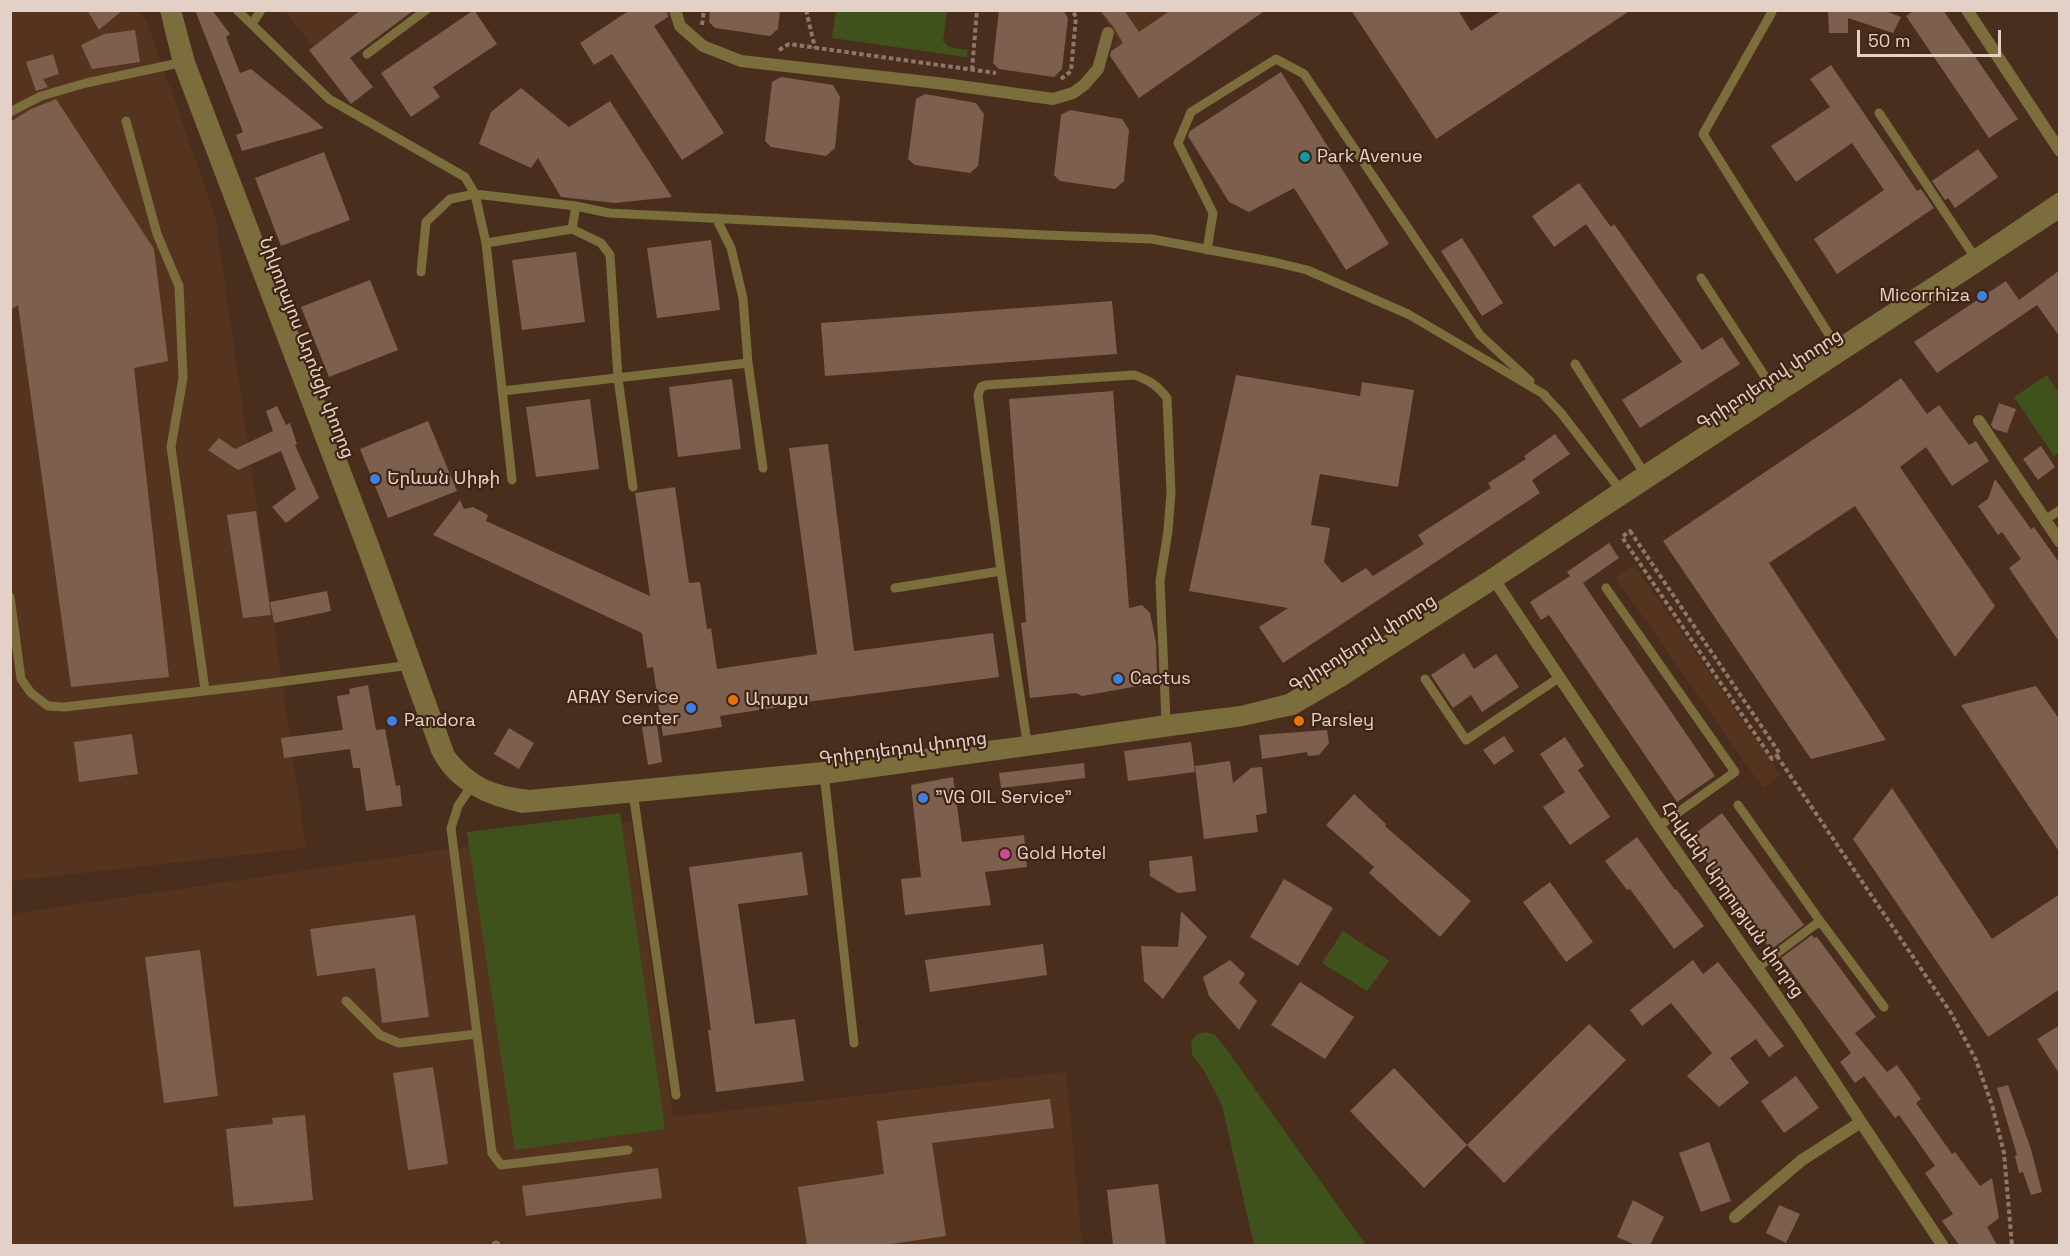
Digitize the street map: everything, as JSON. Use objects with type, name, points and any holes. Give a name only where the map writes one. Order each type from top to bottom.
[{"type":"street","name":"Նիկողայոս Ադոնցի փողոց","points":[[166,10],[179,63],[368,546]]},
{"type":"street","name":"Նիկողայոս Ադոնցի փողոց","points":[[175,10],[189,62],[412,665],[449,754],[472,784]]},
{"type":"street","points":[[675,10],[680,26],[703,46],[741,61],[945,84],[1053,99],[1073,93],[1084,85],[1098,69],[1108,33]]},
{"type":"street","points":[[1967,10],[2060,151]]},
{"type":"street","points":[[1977,10],[2060,137]]},
{"type":"street","name":"Գրիբոյեդով փողոց","points":[[1839,351],[2060,198]]},
{"type":"street","name":"Գրիբոյեդով փողոց","points":[[472,784],[508,794],[529,796],[633,791],[824,773],[1243,720],[1293,709],[1343,680],[1775,392],[2060,212]]},
{"type":"street","points":[[1979,421],[2060,542]]},
{"type":"street","name":"Գրիբոյեդով փողոց","points":[[824,773],[1166,721],[1241,712],[1288,700],[1494,579],[1619,488],[1646,477]]},
{"type":"street","name":"Հովսեփ Արղության փողոց","points":[[1494,579],[1943,1245]]},
{"type":"street","points":[[1735,1217],[1802,1160],[1861,1122]]},
{"type":"lane","points":[[237,10],[328,99],[465,177],[475,194],[486,243],[512,480]]},
{"type":"lane","points":[[252,24],[261,10]]},
{"type":"lane","points":[[367,54],[426,10]]},
{"type":"lane","points":[[1770,10],[1772,12],[1703,134],[1839,351]]},
{"type":"lane","points":[[1208,250],[1213,213],[1178,143],[1191,112],[1276,59],[1304,74],[1480,335],[1545,395],[1619,488]]},
{"type":"lane","points":[[10,112],[41,96],[86,83],[179,63]]},
{"type":"lane","points":[[1879,113],[1974,256]]},
{"type":"lane","points":[[126,121],[156,234],[179,286],[183,378],[171,447],[205,690]]},
{"type":"lane","points":[[421,272],[426,222],[450,199],[475,194],[576,206],[609,213],[1152,239],[1307,270],[1408,314],[1545,395]]},
{"type":"lane","points":[[572,229],[576,206]]},
{"type":"lane","points":[[716,218],[731,248],[743,298],[748,363],[763,468]]},
{"type":"lane","points":[[486,243],[572,229],[601,243],[610,255],[618,378],[633,487]]},
{"type":"lane","points":[[1701,278],[1775,392]]},
{"type":"lane","points":[[502,391],[748,363]]},
{"type":"lane","points":[[1575,364],[1646,477]]},
{"type":"lane","points":[[1027,742],[1001,571],[978,395],[981,387],[986,385],[1134,375],[1150,380],[1167,398],[1171,492],[1168,531],[1160,581],[1166,721]]},
{"type":"lane","points":[[2045,520],[2060,510]]},
{"type":"lane","points":[[895,588],[1001,571]]},
{"type":"lane","points":[[1606,588],[1735,772],[1659,826]]},
{"type":"lane","points":[[10,597],[21,679],[31,693],[48,706],[412,665]]},
{"type":"lane","points":[[1425,679],[1466,740],[1560,677]]},
{"type":"lane","points":[[824,773],[854,1042]]},
{"type":"lane","points":[[472,784],[458,806],[451,828],[492,1153],[501,1165],[628,1150]]},
{"type":"lane","points":[[633,791],[676,1095]]},
{"type":"lane","points":[[1738,805],[1884,1007]]},
{"type":"lane","points":[[1757,968],[1820,921]]},
{"type":"lane","points":[[346,1000],[380,1035],[399,1043],[477,1034]]},
{"type":"path","points":[[704,10],[702,26],[707,33]]},
{"type":"path","points":[[806,10],[815,48]]},
{"type":"path","points":[[972,70],[977,10]]},
{"type":"path","points":[[1056,83],[1071,71],[1076,16],[1072,10]]},
{"type":"path","points":[[778,50],[789,44],[1004,75]]},
{"type":"path","points":[[1630,531],[1647,557],[1774,744],[1780,754],[1777,756],[1772,759],[1622,537],[1630,531]]},
{"type":"path","points":[[1639,562],[1647,557]]},
{"type":"path","points":[[1644,570],[1652,564]]},
{"type":"path","points":[[1670,607],[1677,601]]},
{"type":"path","points":[[1675,616],[1683,610]]},
{"type":"path","points":[[1696,647],[1704,641]]},
{"type":"path","points":[[1721,683],[1729,678]]},
{"type":"path","points":[[1743,716],[1751,710]]},
{"type":"path","points":[[1766,749],[1774,744]]},
{"type":"path","points":[[1777,756],[1951,1013],[1976,1060],[1992,1105],[2004,1153],[2012,1245]]},
{"type":"shaded area","points":[[10,11],[139,11],[146,20],[215,215],[306,848],[11,881]]},
{"type":"shaded area","points":[[284,11],[383,11],[321,55]]},
{"type":"shaded area","points":[[1099,11],[1220,11],[1105,50],[1118,40]]},
{"type":"shaded area","points":[[1634,565],[1781,775],[1763,788],[1616,578]]},
{"type":"shaded area","points":[[631,822],[673,1117],[1066,1072],[1082,1245],[11,1246],[11,914]]},
{"type":"green space","points":[[836,11],[947,11],[943,41],[949,47],[968,50],[967,56],[832,38]]},
{"type":"green space","points":[[2047,375],[2059,393],[2059,453],[2054,456],[2014,397]]},
{"type":"green space","points":[[620,813],[665,1129],[515,1150],[467,832]]},
{"type":"green space","points":[[1343,931],[1389,961],[1367,991],[1322,963]]},
{"type":"green space","points":[[1206,1032],[1215,1035],[1225,1047],[1366,1245],[1254,1245],[1222,1105],[1203,1069],[1192,1055],[1191,1041],[1197,1034]]},
{"type":"building","points":[[87,10],[123,10],[99,30]]},
{"type":"building","points":[[195,10],[212,10],[230,34],[226,37],[240,73],[251,69],[324,128],[242,151],[236,135],[243,132]]},
{"type":"building","points":[[361,10],[414,10],[350,58],[373,87],[351,104],[309,50]]},
{"type":"building","points":[[474,10],[497,44],[433,87],[440,97],[411,117],[381,73]]},
{"type":"building","points":[[630,10],[667,10],[668,17],[654,26],[724,133],[682,160],[612,54],[594,65],[580,43]]},
{"type":"building","points":[[710,10],[780,10],[778,29],[770,36],[715,28],[709,22]]},
{"type":"building","points":[[999,10],[1063,10],[1068,18],[1062,69],[1054,77],[999,69],[993,63]]},
{"type":"building","points":[[1100,10],[1124,10],[1139,32],[1171,10],[1266,10],[1139,98],[1110,56],[1111,51],[1123,43]]},
{"type":"building","points":[[1351,10],[1458,10],[1471,31],[1502,10],[1631,10],[1436,139]]},
{"type":"building","points":[[1828,10],[1883,10],[1901,17],[1893,33],[1848,18],[1848,33],[1829,33]]},
{"type":"building","points":[[1915,10],[1943,10],[2018,119],[1989,138],[1906,16]]},
{"type":"building","points":[[135,30],[140,62],[92,69],[81,45],[104,34]]},
{"type":"building","points":[[53,54],[59,74],[43,79],[48,87],[36,91],[26,62]]},
{"type":"building","points":[[1831,65],[1917,191],[1921,189],[1934,208],[1837,274],[1814,239],[1884,190],[1852,143],[1796,182],[1771,146],[1830,107],[1810,79]]},
{"type":"building","name":"Park Avenue","points":[[1281,72],[1389,244],[1346,270],[1294,188],[1249,212],[1229,202],[1188,136],[1190,131]]},
{"type":"building","points":[[781,77],[833,85],[840,97],[835,148],[826,156],[771,147],[765,141],[772,82]]},
{"type":"building","points":[[521,88],[569,127],[610,101],[672,197],[615,203],[561,197],[538,158],[531,168],[479,144],[491,112]]},
{"type":"building","points":[[925,94],[976,103],[984,114],[978,166],[970,173],[915,165],[908,159],[916,99]]},
{"type":"building","points":[[56,99],[154,249],[168,361],[134,368],[169,677],[71,687],[18,305],[10,310],[10,122],[31,109]]},
{"type":"building","points":[[1070,110],[1122,119],[1129,130],[1124,181],[1115,189],[1060,181],[1054,175],[1061,115]]},
{"type":"building","points":[[1978,149],[1998,177],[1955,208],[1948,198],[1945,200],[1932,181]]},
{"type":"building","points":[[324,152],[350,220],[281,246],[255,178]]},
{"type":"building","points":[[1579,183],[1611,227],[1614,224],[1702,350],[1722,337],[1740,364],[1640,428],[1622,400],[1682,362],[1586,224],[1554,247],[1532,216]]},
{"type":"building","points":[[1462,238],[1503,303],[1482,316],[1441,251]]},
{"type":"building","points":[[711,240],[720,310],[657,318],[647,248]]},
{"type":"building","points":[[576,252],[585,322],[522,330],[512,260]]},
{"type":"building","points":[[2060,270],[2060,337],[2037,305],[1937,373],[1914,342],[2006,281],[2019,300]]},
{"type":"building","points":[[370,280],[398,350],[329,377],[301,307]]},
{"type":"building","points":[[1112,301],[1117,354],[825,376],[821,323]]},
{"type":"building","points":[[1236,375],[1360,396],[1362,382],[1414,390],[1398,487],[1320,474],[1311,525],[1330,528],[1324,562],[1342,583],[1366,568],[1373,576],[1424,544],[1418,535],[1491,488],[1488,483],[1526,459],[1524,456],[1555,434],[1570,454],[1532,480],[1540,493],[1283,663],[1259,627],[1288,608],[1189,591]]},
{"type":"building","points":[[1901,378],[1927,414],[1939,405],[1969,445],[1976,441],[1989,461],[1952,486],[1926,447],[1900,467],[1995,606],[1955,657],[1855,506],[1769,563],[1886,740],[1811,759],[1663,541]]},
{"type":"building","points":[[732,379],[741,449],[678,457],[669,387]]},
{"type":"building","points":[[1113,391],[1129,608],[1142,605],[1150,613],[1156,643],[1157,679],[1155,683],[1082,696],[1076,693],[1030,698],[1021,623],[1026,622],[1009,399]]},
{"type":"building","points":[[590,399],[599,469],[536,477],[526,407]]},
{"type":"building","points":[[1999,403],[2016,409],[2007,433],[1994,429],[1991,425]]},
{"type":"building","points":[[277,406],[286,425],[290,423],[297,444],[295,445],[319,498],[286,523],[272,507],[296,489],[281,451],[238,470],[208,450],[219,438],[235,449],[273,431],[266,411]]},
{"type":"building","points":[[428,421],[457,491],[388,518],[360,449]]},
{"type":"building","points":[[828,444],[854,651],[993,633],[999,677],[799,703],[720,716],[722,727],[663,736],[653,667],[647,668],[642,633],[433,535],[460,500],[464,509],[473,507],[488,515],[486,521],[650,596],[635,493],[675,487],[689,583],[700,582],[707,629],[711,628],[717,669],[817,654],[789,448]]},
{"type":"building","points":[[2041,446],[2055,467],[2038,480],[2023,459]]},
{"type":"building","points":[[1995,479],[2031,529],[2034,527],[2060,564],[2060,643],[2009,568],[2021,559],[2002,532],[1998,535],[1978,506],[1988,499]]},
{"type":"building","points":[[256,511],[271,615],[243,618],[227,515]]},
{"type":"building","points":[[1609,543],[1619,558],[1583,583],[1715,776],[1677,802],[1549,615],[1541,620],[1530,602],[1570,576],[1567,572]]},
{"type":"building","points":[[327,591],[331,611],[274,623],[270,602]]},
{"type":"building","points":[[1464,653],[1474,669],[1496,654],[1519,687],[1482,712],[1471,695],[1453,708],[1431,675]]},
{"type":"building","points":[[368,685],[376,730],[385,729],[396,786],[400,785],[402,806],[366,811],[360,768],[353,768],[350,749],[284,758],[281,738],[343,730],[337,696],[350,694],[349,689]]},
{"type":"building","points":[[2036,686],[2060,720],[2060,853],[1961,705]]},
{"type":"building","points":[[657,725],[662,762],[648,765],[642,727]]},
{"type":"building","points":[[509,728],[534,743],[519,769],[494,754]]},
{"type":"building","points":[[1327,730],[1329,743],[1319,755],[1308,756],[1307,752],[1262,759],[1259,735]]},
{"type":"building","points":[[132,734],[138,774],[79,782],[74,742]]},
{"type":"building","points":[[1504,736],[1514,751],[1494,765],[1483,750]]},
{"type":"building","points":[[1565,737],[1584,766],[1578,770],[1610,817],[1570,845],[1543,807],[1565,792],[1540,754]]},
{"type":"building","points":[[1191,742],[1195,772],[1128,781],[1124,751]]},
{"type":"building","points":[[1230,761],[1233,783],[1251,768],[1262,767],[1267,813],[1256,815],[1258,832],[1204,839],[1195,766]]},
{"type":"building","points":[[1084,763],[1085,778],[1001,788],[999,773]]},
{"type":"building","points":[[953,777],[962,842],[1024,835],[1027,867],[985,872],[991,905],[905,915],[901,879],[921,877],[911,785]]},
{"type":"building","points":[[1892,788],[1992,939],[2060,894],[2060,989],[1988,1037],[1853,839]]},
{"type":"building","points":[[1354,794],[1386,824],[1385,826],[1471,901],[1440,937],[1369,873],[1374,867],[1326,825]]},
{"type":"building","points":[[1722,813],[1804,925],[1773,948],[1771,945],[1769,947],[1689,838]]},
{"type":"building","points":[[1637,837],[1704,926],[1674,949],[1630,889],[1627,890],[1605,861]]},
{"type":"building","points":[[802,852],[808,895],[738,904],[755,1024],[795,1019],[804,1081],[716,1092],[708,1030],[711,1030],[689,867]]},
{"type":"building","points":[[1192,856],[1196,891],[1178,893],[1150,876],[1149,861]]},
{"type":"building","points":[[1284,879],[1333,908],[1298,966],[1250,937]]},
{"type":"building","points":[[1550,882],[1593,942],[1566,962],[1523,902]]},
{"type":"building","points":[[1181,911],[1207,937],[1163,999],[1144,981],[1141,946],[1178,947]]},
{"type":"building","points":[[415,915],[429,1017],[382,1023],[375,968],[317,976],[310,929]]},
{"type":"building","points":[[1812,935],[1814,938],[1817,937],[1876,1017],[1855,1033],[1887,1072],[1897,1065],[1921,1099],[1916,1103],[1952,1154],[1955,1152],[1980,1186],[1992,1178],[1999,1218],[1987,1227],[1997,1245],[1959,1245],[1942,1221],[1953,1214],[1925,1173],[1935,1166],[1899,1115],[1895,1118],[1864,1076],[1855,1083],[1840,1062],[1851,1053],[1781,958]]},
{"type":"building","points":[[1043,944],[1047,975],[930,992],[925,960]]},
{"type":"building","points":[[200,950],[218,1096],[164,1103],[145,957]]},
{"type":"building","points":[[1230,960],[1245,974],[1239,983],[1257,1001],[1239,1030],[1209,996],[1203,977]]},
{"type":"building","points":[[1693,960],[1703,974],[1718,962],[1784,1046],[1769,1057],[1756,1039],[1730,1058],[1749,1083],[1719,1107],[1687,1076],[1712,1053],[1671,1003],[1642,1026],[1630,1010]]},
{"type":"building","points":[[1300,982],[1354,1017],[1325,1059],[1271,1025]]},
{"type":"building","points":[[1589,1024],[1626,1060],[1504,1183],[1467,1145]]},
{"type":"building","points":[[2060,1025],[2060,1075],[2037,1039]]},
{"type":"building","points":[[433,1067],[448,1164],[408,1170],[393,1073]]},
{"type":"building","points":[[1394,1068],[1467,1145],[1424,1188],[1350,1111]]},
{"type":"building","points":[[1796,1076],[1819,1108],[1784,1133],[1761,1101]]},
{"type":"building","points":[[2008,1085],[2031,1149],[2042,1192],[2031,1195],[2023,1172],[2019,1173],[2015,1156],[2017,1155],[1997,1088]]},
{"type":"building","points":[[1050,1099],[1054,1128],[932,1143],[946,1236],[884,1245],[807,1245],[798,1187],[884,1174],[877,1121]]},
{"type":"building","points":[[305,1115],[313,1200],[234,1207],[226,1129],[273,1124],[272,1118]]},
{"type":"building","points":[[1709,1142],[1731,1201],[1701,1212],[1679,1153]]},
{"type":"building","points":[[658,1168],[662,1198],[526,1216],[522,1186]]},
{"type":"building","points":[[1158,1184],[1166,1245],[1113,1245],[1107,1190]]},
{"type":"building","points":[[1633,1200],[1664,1217],[1650,1245],[1636,1245],[1617,1237]]},
{"type":"building","points":[[1779,1205],[1800,1214],[1786,1243],[1766,1233]]},
{"type":"place","name":"Park Avenue","points":[[1305,157]]},
{"type":"place","name":"Micorrhiza","points":[[1982,296]]},
{"type":"place","name":"Երևան Սիթի","points":[[375,479]]},
{"type":"place","name":"Cactus","points":[[1118,679]]},
{"type":"place","name":"Արաքս","points":[[733,700]]},
{"type":"place","name":"ARAY Service center","points":[[691,708]]},
{"type":"place","name":"Pandora","points":[[392,721]]},
{"type":"place","name":"Parsley","points":[[1299,721]]},
{"type":"place","name":"\"VG OIL Service\"","points":[[923,798]]},
{"type":"place","name":"Gold Hotel","points":[[1005,854]]}]
